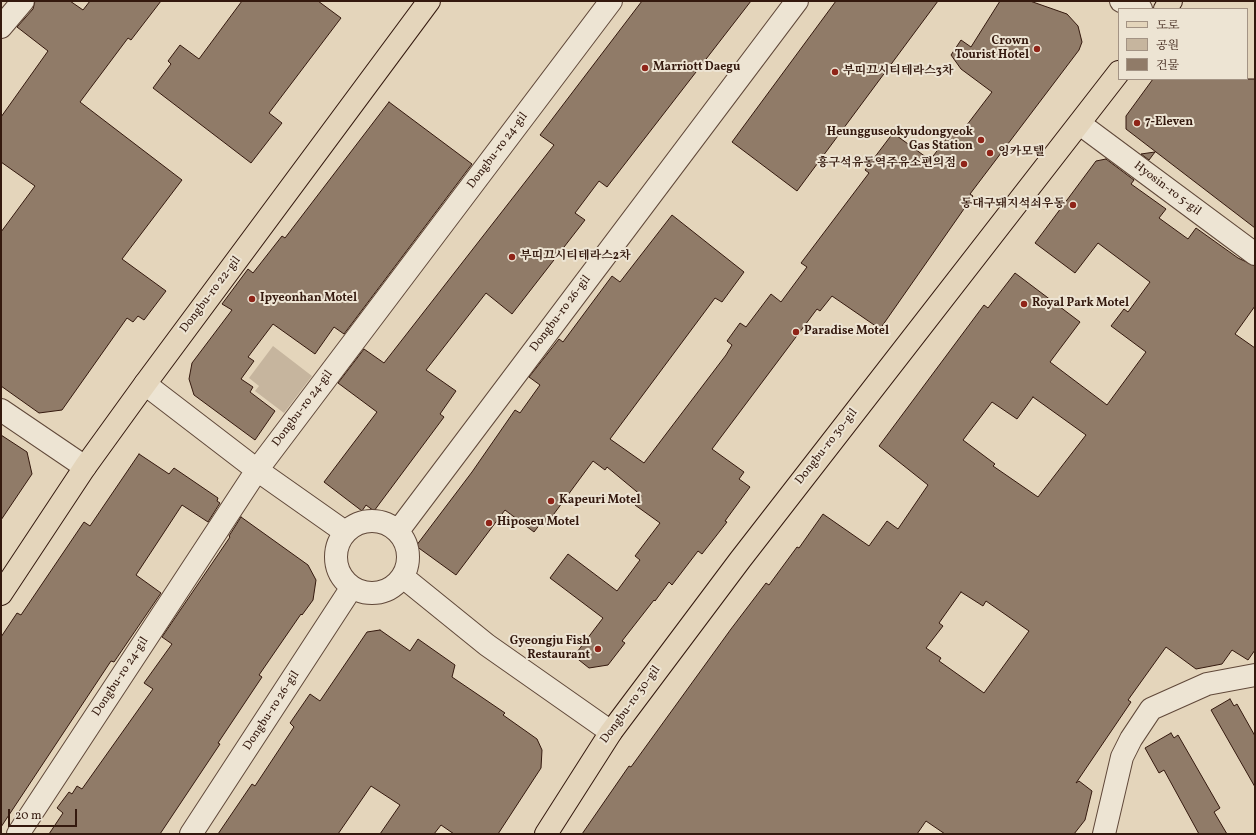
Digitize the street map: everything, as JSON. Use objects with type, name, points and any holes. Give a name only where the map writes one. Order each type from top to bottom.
[{"type":"main road","name":"Dongbu-ro 22-gil","points":[[1,594],[145,384],[429,1]]},
{"type":"main road","name":"Dongbu-ro 30-gil","points":[[548,833],[611,732],[740,560],[1118,73]]},
{"type":"street","points":[[1,27],[23,1]]},
{"type":"street","name":"Dongbu-ro 24-gil","points":[[18,834],[256,470],[610,1]]},
{"type":"street","name":"Dongbu-ro 26-gil","points":[[398,531],[797,1]]},
{"type":"street","points":[[1122,1],[1139,8]]},
{"type":"street","name":"Hyosin-ro 5-gil","points":[[1080,124],[1255,254]]},
{"type":"street","points":[[145,384],[256,470],[345,532]]},
{"type":"street","points":[[1,410],[86,468]]},
{"type":"street","points":[[371,521],[388,524],[398,531],[405,540],[409,552],[408,565],[403,576],[396,585],[386,591],[376,593],[365,593],[352,587],[340,573],[336,563],[336,552],[339,541],[345,532],[354,525],[371,521]]},
{"type":"street","points":[[403,576],[487,645],[611,732]]},
{"type":"street","name":"Dongbu-ro 26-gil","points":[[191,834],[352,587]]},
{"type":"street","points":[[1104,834],[1122,757],[1131,739],[1151,709],[1207,684],[1255,676]]},
{"type":"green space","points":[[273,346],[312,376],[284,413],[255,391],[259,386],[249,378]]},
{"type":"building","points":[[35,1],[70,1],[83,10],[90,1],[161,1],[131,40],[128,38],[80,102],[182,180],[122,259],[166,291],[144,320],[138,316],[133,322],[127,318],[62,410],[39,413],[1,386],[1,232],[35,186],[1,162],[1,117],[48,51],[17,27],[33,9]]},
{"type":"building","points":[[242,1],[318,1],[341,18],[269,113],[282,123],[251,163],[153,88],[171,64],[168,61],[180,45],[199,59]]},
{"type":"building","points":[[642,1],[751,1],[607,187],[599,181],[575,213],[585,220],[512,314],[486,293],[426,370],[456,391],[440,414],[444,417],[374,511],[366,505],[362,511],[324,482],[377,412],[338,383],[364,349],[384,363],[554,145],[540,135]]},
{"type":"building","name":"부띠끄시티테라스3차","points":[[836,1],[938,1],[797,191],[732,142]]},
{"type":"building","points":[[1000,1],[1030,1],[1067,14],[1078,26],[1082,42],[1079,50],[970,194],[973,196],[880,329],[832,296],[820,311],[817,309],[712,449],[744,472],[739,479],[750,487],[725,521],[727,522],[702,554],[698,551],[672,585],[669,582],[655,601],[654,600],[622,641],[625,643],[608,665],[589,668],[574,656],[603,618],[550,578],[568,554],[617,591],[640,560],[635,556],[660,523],[635,505],[642,496],[607,467],[605,470],[593,461],[545,526],[541,523],[534,532],[505,510],[456,575],[416,546],[472,472],[515,410],[520,413],[540,385],[529,377],[559,339],[563,342],[612,276],[620,282],[672,215],[744,272],[722,302],[715,298],[610,439],[644,463],[726,355],[732,345],[727,341],[740,323],[746,327],[771,294],[781,302],[807,267],[801,263],[869,173],[865,170],[893,133],[930,160],[954,129],[960,134],[992,92],[961,69],[951,55],[961,40],[971,47]]},
{"type":"building","points":[[1255,79],[1255,228],[1126,129],[1126,116],[1152,80]]},
{"type":"building","points":[[389,102],[472,164],[344,334],[334,327],[315,354],[273,324],[248,357],[254,361],[241,379],[253,387],[250,392],[275,411],[255,440],[194,395],[189,379],[192,363],[232,310],[222,304],[248,269],[253,273],[282,236],[285,238]]},
{"type":"building","points":[[1155,152],[1149,160],[1141,154]]},
{"type":"building","points":[[1106,159],[1134,180],[1131,184],[1166,209],[1159,218],[1188,239],[1196,228],[1238,258],[1255,266],[1255,306],[1235,334],[1255,348],[1255,650],[1248,660],[1232,650],[1222,664],[1196,669],[1166,647],[1128,700],[1131,702],[1076,783],[1079,781],[1092,791],[1085,820],[1074,834],[945,834],[926,821],[917,834],[582,834],[629,766],[631,767],[731,629],[766,583],[769,585],[797,547],[799,548],[823,514],[869,546],[887,521],[898,529],[928,485],[879,446],[984,305],[988,308],[1015,273],[1080,322],[1050,362],[1107,405],[1146,352],[1111,326],[1124,309],[1128,312],[1150,282],[1098,243],[1075,273],[1035,243],[1096,161]],"holes":[[[1033,397],[1086,435],[1038,497],[993,466],[995,464],[963,440],[992,402],[1017,419]],[[961,592],[983,606],[986,601],[1029,631],[984,693],[939,661],[941,658],[926,648],[943,626],[939,623]]]},
{"type":"building","points":[[1,435],[27,452],[32,474],[1,520]]},
{"type":"building","points":[[139,454],[169,474],[174,468],[218,498],[217,501],[220,503],[208,522],[182,505],[136,575],[161,593],[114,662],[111,661],[1,827],[1,637],[17,613],[21,615],[84,522],[90,526]]},
{"type":"building","points":[[241,517],[308,565],[316,580],[313,600],[302,615],[301,614],[259,675],[262,677],[218,743],[220,744],[160,834],[49,834],[63,813],[57,808],[69,792],[72,794],[77,786],[82,789],[153,689],[144,683],[172,644],[162,637],[230,537],[229,536]]},
{"type":"building","points":[[380,630],[410,651],[418,639],[455,665],[452,677],[505,713],[503,715],[537,739],[542,750],[541,768],[498,834],[454,834],[441,825],[434,834],[380,834],[400,805],[371,786],[338,834],[218,834],[252,784],[255,786],[294,727],[290,723],[310,694],[320,701],[367,632]]},
{"type":"building","points":[[1230,699],[1234,706],[1237,704],[1255,736],[1255,787],[1211,710]]},
{"type":"building","points":[[1171,733],[1174,738],[1178,735],[1220,808],[1214,812],[1227,834],[1199,834],[1164,770],[1159,773],[1145,748]]},
{"type":"place","name":"Crown Tourist Hotel","points":[[1037,49]]},
{"type":"place","name":"Marriott Daegu","points":[[645,68]]},
{"type":"place","name":"부띠끄시티테라스3차","points":[[835,72]]},
{"type":"place","name":"7-Eleven","points":[[1137,123]]},
{"type":"place","name":"Heungguseokyudongyeok Gas Station","points":[[981,140]]},
{"type":"place","name":"잉카모텔","points":[[990,153]]},
{"type":"place","name":"흥구석유동역주유소편의점","points":[[964,164]]},
{"type":"place","name":"동대구돼지석쇠우동","points":[[1073,205]]},
{"type":"place","name":"부띠끄시티테라스2차","points":[[512,257]]},
{"type":"place","name":"Ipyeonhan Motel","points":[[252,299]]},
{"type":"place","name":"Royal Park Motel","points":[[1024,304]]},
{"type":"place","name":"Paradise Motel","points":[[796,332]]},
{"type":"place","name":"Kapeuri Motel","points":[[551,501]]},
{"type":"place","name":"Hiposeu Motel","points":[[489,523]]},
{"type":"place","name":"Gyeongju Fish Restaurant","points":[[598,649]]}]
